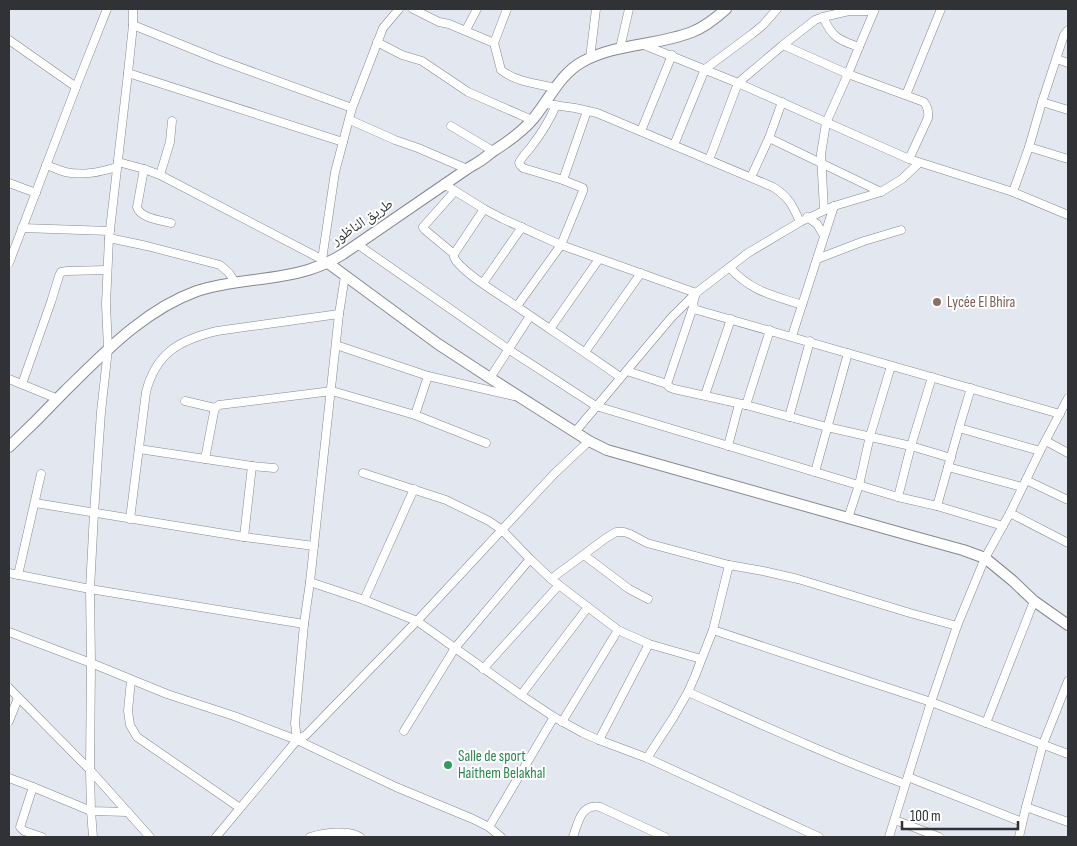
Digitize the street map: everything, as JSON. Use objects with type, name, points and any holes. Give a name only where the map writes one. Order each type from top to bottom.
[{"type":"street","points":[[9,263],[12,243],[22,228],[107,9]]},
{"type":"street","points":[[93,837],[90,770],[90,589],[101,412],[108,348],[106,319],[107,270],[133,9]]},
{"type":"street","points":[[325,261],[336,172],[352,108],[383,28],[399,9]]},
{"type":"street","points":[[413,9],[439,22],[450,24],[494,42]]},
{"type":"street","points":[[430,18],[434,9]]},
{"type":"street","points":[[466,30],[477,9]]},
{"type":"street","points":[[507,9],[494,42],[501,70],[526,81],[556,88]]},
{"type":"street","points":[[590,58],[596,9]]},
{"type":"street","points":[[620,48],[629,9]]},
{"type":"street","name":"طريق الناظور","points":[[9,447],[108,348],[162,307],[196,292],[219,285],[300,272],[325,261],[357,244],[508,142],[551,105],[556,88],[565,75],[574,67],[602,52],[694,32],[711,22],[726,9]]},
{"type":"street","points":[[674,145],[705,69],[763,25],[777,9]]},
{"type":"street","points":[[906,95],[941,9]]},
{"type":"street","points":[[709,160],[738,83],[815,20],[848,12],[875,10],[826,123],[821,154],[824,210]]},
{"type":"street","points":[[823,17],[829,29],[838,39],[859,47]]},
{"type":"street","points":[[133,24],[217,59],[352,108]]},
{"type":"street","points":[[1013,192],[1064,35],[1068,30]]},
{"type":"street","points":[[9,40],[76,87]]},
{"type":"street","points":[[377,42],[402,54],[422,60],[468,92],[532,120]]},
{"type":"street","points":[[644,44],[782,102],[909,159],[1013,192],[1068,216]]},
{"type":"street","points":[[783,45],[848,74],[924,102],[929,111],[928,118],[909,159]]},
{"type":"street","points":[[641,132],[672,56]]},
{"type":"street","points":[[1057,59],[1068,63]]},
{"type":"street","points":[[128,73],[343,142]]},
{"type":"street","points":[[751,177],[769,138],[782,102]]},
{"type":"street","points":[[1042,102],[1068,110]]},
{"type":"street","points":[[517,306],[560,245],[584,191],[583,188],[524,168],[519,163],[552,115],[551,105],[597,113],[751,177],[780,192],[791,202],[800,222]]},
{"type":"street","points":[[562,180],[587,111]]},
{"type":"street","points":[[350,120],[467,169]]},
{"type":"street","points":[[160,175],[170,142],[172,121]]},
{"type":"street","points":[[451,126],[493,151]]},
{"type":"street","points":[[769,138],[881,192]]},
{"type":"street","points":[[1029,147],[1068,159]]},
{"type":"street","points":[[575,432],[671,318],[696,293],[748,253],[807,217],[834,206],[881,192],[902,179],[919,163]]},
{"type":"street","points":[[46,165],[66,172],[82,174],[97,172],[118,165],[144,169],[160,175],[325,261],[438,344],[606,450],[985,558],[1034,601],[1068,625]]},
{"type":"street","points":[[144,169],[137,207],[138,211],[144,215],[171,223]]},
{"type":"street","points":[[9,184],[36,193]]},
{"type":"street","points":[[444,184],[484,208],[560,245],[696,293]]},
{"type":"street","points":[[455,191],[423,227],[425,230],[454,254],[458,265],[483,284],[620,377]]},
{"type":"street","points":[[792,336],[834,206]]},
{"type":"street","points":[[454,254],[484,208]]},
{"type":"street","points":[[807,217],[817,224],[824,236]]},
{"type":"street","points":[[483,284],[522,227]]},
{"type":"street","points":[[22,228],[110,235],[220,265],[235,282]]},
{"type":"street","points":[[817,259],[873,238],[901,230]]},
{"type":"street","points":[[357,244],[508,349],[596,406],[898,497],[937,506],[1003,526]]},
{"type":"street","points":[[550,329],[600,259]]},
{"type":"street","points":[[730,268],[743,281],[757,290],[802,305]]},
{"type":"street","points":[[22,384],[61,272],[107,270]]},
{"type":"street","points":[[585,352],[640,273]]},
{"type":"street","points":[[297,740],[295,723],[304,624],[345,276]]},
{"type":"street","points":[[667,384],[693,308],[696,293]]},
{"type":"street","points":[[693,308],[890,366],[1064,412]]},
{"type":"street","points":[[130,519],[146,392],[149,378],[164,355],[186,341],[217,331],[340,314]]},
{"type":"street","points":[[490,378],[530,316]]},
{"type":"street","points":[[706,395],[731,319]]},
{"type":"street","points":[[728,446],[770,330]]},
{"type":"street","points":[[789,417],[810,341]]},
{"type":"street","points":[[336,345],[428,376],[522,398]]},
{"type":"street","points":[[815,472],[848,353]]},
{"type":"street","points":[[848,518],[859,485],[870,436],[890,366]]},
{"type":"street","points":[[626,371],[667,384],[674,389],[706,395],[827,427],[911,446],[951,458]]},
{"type":"street","points":[[415,415],[428,376]]},
{"type":"street","points":[[898,497],[932,377]]},
{"type":"street","points":[[9,379],[58,399]]},
{"type":"street","points":[[937,506],[971,388]]},
{"type":"street","points":[[185,402],[215,408],[218,405],[332,391],[415,415],[486,443]]},
{"type":"street","points":[[889,837],[957,626],[985,558],[1010,513],[1040,451],[1064,412],[1068,398]]},
{"type":"street","points":[[205,459],[215,408]]},
{"type":"street","points":[[958,428],[1040,451]]},
{"type":"street","points":[[216,837],[297,740],[306,735],[417,621],[554,474],[589,441]]},
{"type":"street","points":[[1046,442],[1068,453]]},
{"type":"street","points":[[139,449],[274,468]]},
{"type":"street","points":[[244,537],[252,466]]},
{"type":"street","points":[[948,467],[1022,487]]},
{"type":"street","points":[[363,473],[446,500],[490,521],[502,530],[551,579],[618,630],[650,644],[701,659]]},
{"type":"street","points":[[18,575],[42,474]]},
{"type":"street","points":[[1026,480],[1068,500]]},
{"type":"street","points":[[364,600],[414,489]]},
{"type":"street","points":[[35,503],[244,537],[314,546]]},
{"type":"street","points":[[1010,513],[1068,543]]},
{"type":"street","points":[[551,579],[610,535],[616,532],[624,532],[647,543],[729,565],[798,579],[957,626]]},
{"type":"street","points":[[584,555],[630,589],[648,599]]},
{"type":"street","points":[[404,730],[455,648],[530,559]]},
{"type":"street","points":[[647,758],[688,692],[713,630],[729,565]]},
{"type":"street","points":[[9,573],[90,589],[304,624]]},
{"type":"street","points":[[310,582],[364,600],[417,621],[483,669],[562,722],[599,740],[647,758],[819,837]]},
{"type":"street","points":[[483,669],[559,585]]},
{"type":"street","points":[[986,723],[1034,601]]},
{"type":"street","points":[[521,695],[588,607]]},
{"type":"street","points":[[562,722],[618,630]]},
{"type":"street","points":[[713,630],[931,702],[1068,754]]},
{"type":"street","points":[[9,632],[167,694],[234,716],[297,740],[396,787],[473,818],[489,827],[501,837]]},
{"type":"street","points":[[599,740],[650,644]]},
{"type":"street","points":[[131,680],[128,711],[130,725],[137,737],[240,808]]},
{"type":"street","points":[[1019,837],[1042,744],[1068,681]]},
{"type":"street","points":[[9,688],[90,770],[150,837]]},
{"type":"street","points":[[688,692],[801,743],[853,764],[1022,822]]},
{"type":"street","points":[[9,721],[18,698]]},
{"type":"street","points":[[489,827],[554,717]]},
{"type":"street","points":[[9,778],[91,811],[127,812]]},
{"type":"street","points":[[33,787],[20,827],[24,831],[42,837]]},
{"type":"street","points":[[573,837],[582,814],[587,808],[593,806],[600,807],[665,837]]},
{"type":"street","points":[[1026,806],[1068,822]]},
{"type":"street","points":[[895,820],[939,837]]},
{"type":"street","points":[[310,837],[323,834],[347,833],[360,837]]},
{"type":"place","name":"Lycée El Bhira","points":[[937,302]]},
{"type":"place","name":"Salle de sport Haithem Belakhal","points":[[448,765]]}]
